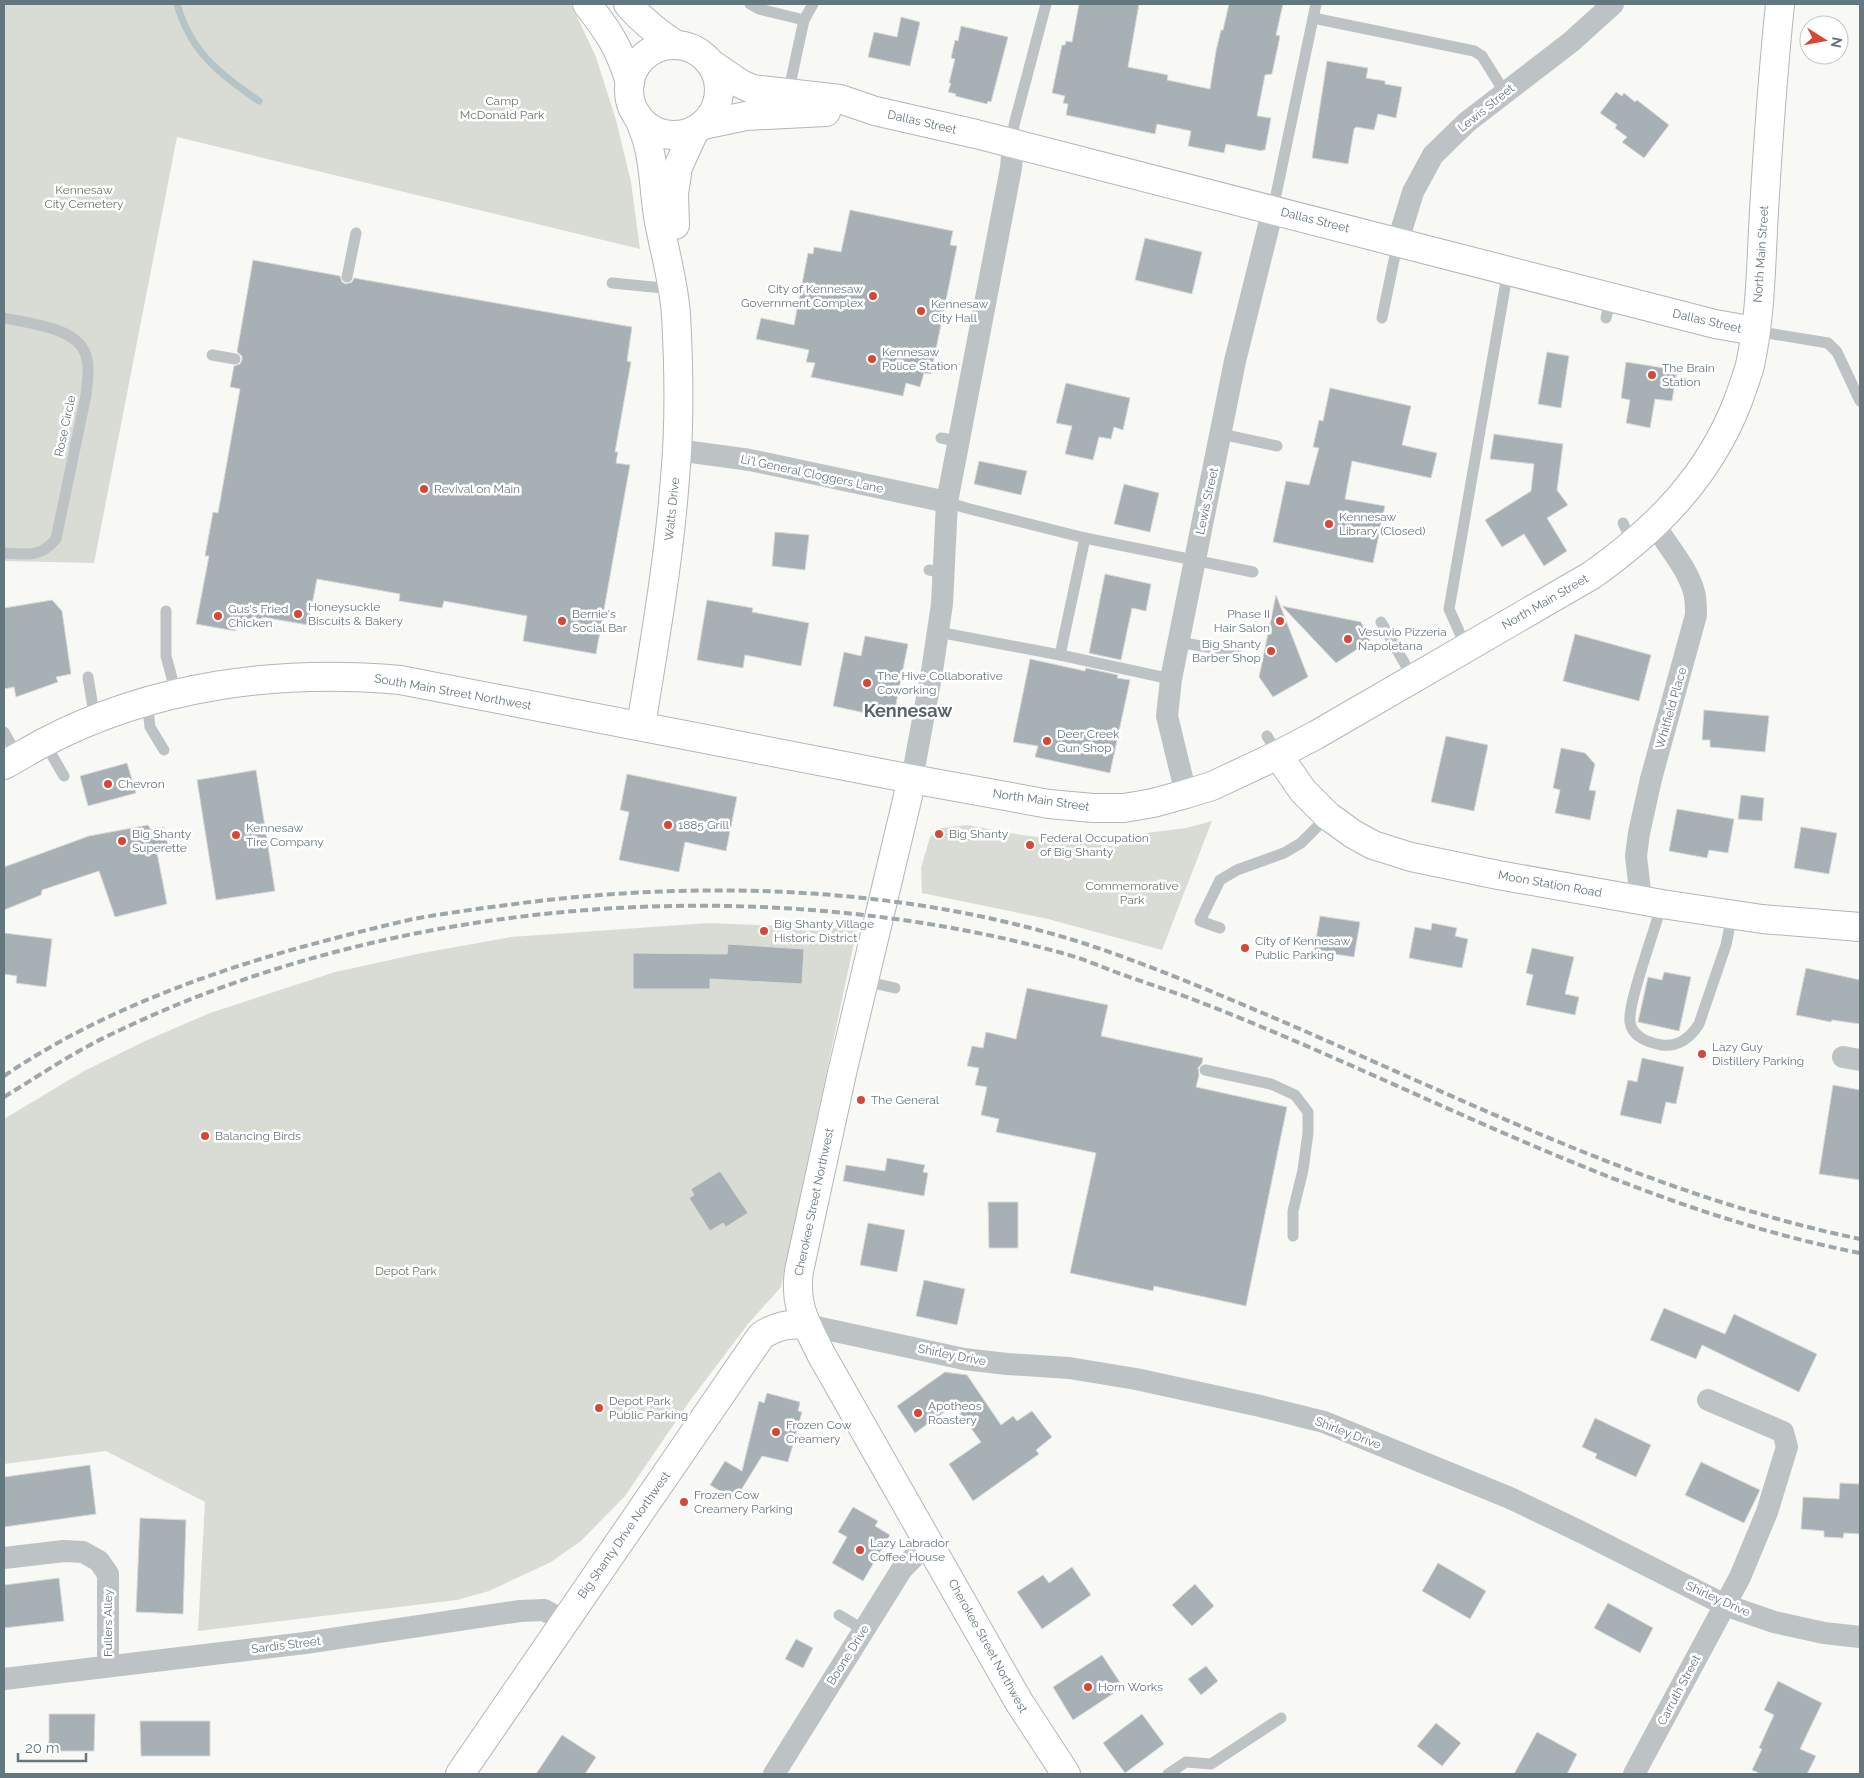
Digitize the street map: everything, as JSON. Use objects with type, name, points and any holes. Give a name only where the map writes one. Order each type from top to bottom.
[{"type":"main road","points":[[588,4],[616,43],[630,83],[630,100],[637,115],[646,125],[657,132],[669,135],[682,135],[699,128],[712,114],[718,102],[719,88],[716,74],[709,62],[689,48],[663,47],[651,52],[641,60],[634,71],[630,83]]},
{"type":"main road","points":[[628,4],[655,32],[676,46]]},
{"type":"main road","name":"North Main Street","points":[[912,779],[1049,804],[1093,808],[1124,808],[1153,803],[1212,786],[1273,745],[1413,678],[1592,574],[1628,534],[1655,525],[1704,468],[1730,420],[1750,367],[1760,294],[1771,91],[1780,4]]},
{"type":"main road","name":"Dallas Street","points":[[709,62],[736,81],[752,89],[840,98],[875,111],[1013,144],[1508,270],[1608,307],[1755,331]]},
{"type":"main road","name":"Dallas Street","points":[[699,128],[746,116],[782,113],[875,111]]},
{"type":"main road","name":"Watts Drive","points":[[637,115],[652,154],[659,220],[673,289],[676,315],[678,386],[675,479],[666,561],[641,726]]},
{"type":"main road","name":"Watts Drive","points":[[673,289],[676,218],[674,194],[680,162],[699,128]]},
{"type":"main road","name":"South Main Street Northwest","points":[[11,761],[44,742],[95,720],[147,701],[220,685],[270,678],[360,676],[400,680],[912,779]]},
{"type":"main road","name":"Moon Station Road","points":[[1273,745],[1304,791],[1328,816],[1353,834],[1373,845],[1411,857],[1498,875],[1652,902],[1732,914],[1860,927]]},
{"type":"main road","name":"Cherokee Street Northwest","points":[[912,779],[834,1106],[798,1276],[798,1300],[821,1354],[1019,1702],[1066,1774]]},
{"type":"main road","name":"Big Shanty Drive Northwest","points":[[460,1774],[761,1336],[780,1325],[792,1323],[807,1324]]},
{"type":"street","name":"Lewis Street","points":[[1398,241],[1413,192],[1433,155],[1467,122],[1571,42],[1613,4]]},
{"type":"street","points":[[912,779],[938,632],[936,572],[946,502],[949,440],[1011,168],[1013,144]]},
{"type":"street","name":"Lewis Street","points":[[1186,794],[1167,716],[1171,679],[1235,361],[1273,210]]},
{"type":"street","name":"Li'l General Cloggers Lane","points":[[677,450],[753,454],[946,502]]},
{"type":"street","name":"Whitfield Place","points":[[1652,902],[1636,856],[1639,834],[1651,779],[1696,615],[1694,592],[1683,566],[1668,547],[1655,525]]},
{"type":"street","name":"Shirley Drive","points":[[807,1324],[964,1359],[1069,1368],[1260,1401],[1325,1416],[1510,1498],[1725,1605],[1774,1622],[1824,1633],[1860,1637]]},
{"type":"street","name":"Carruth Street","points":[[1634,1774],[1740,1577],[1767,1512],[1787,1447],[1783,1432],[1708,1400]]},
{"type":"street","name":"Boone Drive","points":[[774,1774],[902,1569],[929,1542]]},
{"type":"street","name":"Fullers Alley","points":[[4,1558],[64,1551],[83,1552],[99,1561],[108,1574],[108,1666]]},
{"type":"street","name":"Sardis Street","points":[[4,1679],[305,1643],[520,1611],[544,1610],[564,1621]]},
{"type":"lane","points":[[750,4],[759,9],[804,20]]},
{"type":"lane","points":[[788,94],[804,20],[813,4]]},
{"type":"lane","points":[[1013,144],[1014,125],[1046,4]]},
{"type":"lane","points":[[1273,210],[1316,4]]},
{"type":"lane","points":[[1313,18],[1474,51],[1482,56],[1505,93]]},
{"type":"lane","points":[[347,277],[356,233]]},
{"type":"lane","points":[[1382,318],[1398,241]]},
{"type":"lane","points":[[1466,647],[1448,610],[1508,270]]},
{"type":"lane","points":[[612,283],[673,289]]},
{"type":"lane","name":"Rose Circle","points":[[4,318],[60,330],[80,344],[87,358],[88,371],[86,395],[56,539],[48,548],[41,552],[4,553]]},
{"type":"lane","points":[[1755,331],[1828,343],[1837,352],[1860,401]]},
{"type":"lane","points":[[212,354],[236,359]]},
{"type":"lane","points":[[1221,434],[1277,446]]},
{"type":"lane","points":[[946,502],[1085,538],[1253,572]]},
{"type":"lane","points":[[1060,655],[1085,538]]},
{"type":"lane","points":[[166,612],[166,656],[176,694]]},
{"type":"lane","points":[[1380,622],[1413,678]]},
{"type":"lane","points":[[938,632],[1060,655],[1171,679]]},
{"type":"lane","points":[[1178,642],[1236,652]]},
{"type":"lane","points":[[88,677],[95,720]]},
{"type":"lane","points":[[147,701],[150,727],[164,750]]},
{"type":"lane","points":[[4,732],[11,761]]},
{"type":"lane","points":[[44,742],[64,776]]},
{"type":"lane","points":[[1220,928],[1200,921],[1220,880],[1237,870],[1284,853],[1301,843],[1328,816]]},
{"type":"lane","points":[[1652,902],[1630,1022],[1634,1032],[1640,1037],[1652,1043],[1671,1046],[1682,1042],[1696,1030],[1726,945],[1732,914]]},
{"type":"lane","points":[[864,981],[895,988]]},
{"type":"lane","points":[[1206,1070],[1270,1084],[1296,1095],[1308,1112],[1308,1134],[1303,1170],[1293,1211],[1293,1236]]},
{"type":"lane","points":[[839,1615],[864,1630]]},
{"type":"lane","points":[[1168,1774],[1186,1762],[1211,1764],[1281,1718]]},
{"type":"lane","points":[[1211,1764],[1218,1774]]},
{"type":"green space","name":"Camp McDonald Park","points":[[4,4],[571,4],[596,57],[616,120],[631,182],[640,249],[177,137],[94,563],[4,561]]},
{"type":"green space","name":"Commemorative Park","points":[[1212,821],[1162,950],[1048,919],[922,893],[921,868],[930,837],[941,828],[967,825],[1022,835],[1118,847],[1131,835],[1186,828]]},
{"type":"green space","name":"Depot Park","points":[[708,923],[857,929],[781,1287],[748,1324],[689,1402],[625,1496],[581,1541],[551,1562],[489,1591],[457,1600],[198,1631],[205,1502],[106,1451],[4,1464],[4,1119],[84,1071],[145,1041],[210,1013],[335,972],[422,953],[511,937]]},
{"type":"building","points":[[1079,4],[1139,4],[1128,67],[1168,75],[1167,80],[1210,89],[1216,51],[1229,4],[1283,4],[1276,35],[1280,36],[1272,74],[1265,75],[1257,116],[1271,118],[1265,150],[1226,144],[1224,153],[1188,146],[1191,131],[1157,124],[1155,134],[1066,115],[1068,104],[1063,103],[1065,96],[1052,93],[1062,45],[1065,45],[1066,41],[1072,42]]},
{"type":"building","points":[[901,17],[920,22],[910,66],[868,57],[874,32],[897,37]]},
{"type":"building","points":[[961,26],[1008,37],[991,102],[988,101],[987,104],[955,96],[956,94],[948,92],[955,59],[951,58],[955,40],[958,41]]},
{"type":"building","points":[[1327,61],[1368,68],[1366,78],[1385,81],[1385,84],[1402,87],[1396,118],[1378,114],[1374,130],[1356,127],[1354,129],[1348,164],[1312,158]]},
{"type":"building","points":[[1616,92],[1622,96],[1624,93],[1635,102],[1637,100],[1669,125],[1644,158],[1622,142],[1627,137],[1615,128],[1617,125],[1600,113]]},
{"type":"building","name":"City of Kennesaw Government Complex","points":[[850,210],[953,231],[950,245],[957,246],[931,374],[924,373],[920,387],[906,383],[903,396],[811,377],[815,363],[806,362],[809,350],[756,339],[761,318],[794,325],[808,253],[813,254],[814,247],[841,252]]},
{"type":"building","points":[[1145,238],[1202,252],[1192,294],[1135,280]]},
{"type":"building","name":"Revival on Main","points":[[253,260],[340,276],[342,282],[346,284],[352,282],[354,278],[632,327],[627,361],[631,362],[615,452],[618,452],[616,463],[630,465],[596,654],[523,641],[527,616],[444,601],[442,608],[399,601],[400,594],[317,579],[308,625],[262,617],[261,626],[237,622],[235,631],[196,624],[209,556],[205,556],[213,512],[218,513],[240,389],[230,387],[234,366],[240,364],[242,360],[242,356],[237,352]]},
{"type":"building","points":[[1547,352],[1569,356],[1561,408],[1538,404]]},
{"type":"building","points":[[1626,362],[1677,370],[1672,401],[1655,399],[1650,428],[1626,423],[1630,400],[1621,398]]},
{"type":"building","points":[[1066,383],[1130,398],[1123,430],[1114,427],[1111,439],[1099,437],[1093,460],[1065,454],[1072,426],[1056,423]]},
{"type":"building","points":[[1330,388],[1411,406],[1402,445],[1437,453],[1431,478],[1352,461],[1345,499],[1385,506],[1373,563],[1273,542],[1286,481],[1309,485],[1319,448],[1313,447],[1319,420],[1323,421]]},
{"type":"building","points":[[1494,434],[1563,444],[1557,490],[1568,505],[1547,518],[1567,551],[1544,566],[1524,534],[1502,547],[1485,520],[1531,491],[1534,464],[1490,459]]},
{"type":"building","points":[[979,461],[1027,471],[1021,495],[974,484]]},
{"type":"building","points":[[1124,484],[1159,493],[1150,532],[1114,524]]},
{"type":"building","points":[[775,532],[809,535],[805,570],[772,566]]},
{"type":"building","points":[[1105,574],[1151,584],[1146,611],[1132,608],[1121,660],[1089,653]]},
{"type":"building","points":[[1276,595],[1308,677],[1273,697],[1259,677]]},
{"type":"building","points":[[52,600],[62,611],[71,674],[56,677],[58,682],[16,697],[14,687],[4,689],[4,608]]},
{"type":"building","points":[[707,600],[753,608],[752,612],[809,623],[801,666],[745,655],[743,668],[697,660]]},
{"type":"building","points":[[1282,606],[1361,622],[1370,641],[1336,663]]},
{"type":"building","points":[[1575,634],[1651,655],[1639,701],[1563,681]]},
{"type":"building","points":[[865,636],[908,644],[893,719],[833,706],[844,652],[861,656]]},
{"type":"building","points":[[1030,659],[1085,671],[1086,668],[1118,675],[1117,678],[1130,680],[1110,773],[1035,757],[1038,746],[1013,742]]},
{"type":"building","points":[[1704,710],[1769,716],[1765,752],[1710,747],[1710,740],[1702,740]]},
{"type":"building","points":[[1446,736],[1488,745],[1474,811],[1431,802]]},
{"type":"building","points":[[1561,748],[1585,753],[1595,764],[1589,790],[1596,791],[1590,820],[1555,813],[1560,790],[1553,788]]},
{"type":"building","name":"Chevron","points":[[127,763],[136,793],[88,806],[80,776]]},
{"type":"building","name":"Kennesaw Tire Company","points":[[256,770],[275,891],[216,900],[197,780]]},
{"type":"building","name":"1885 Grill","points":[[627,774],[737,797],[726,851],[685,842],[679,872],[619,860],[629,812],[620,810]]},
{"type":"building","points":[[1741,795],[1764,798],[1762,821],[1738,819]]},
{"type":"building","points":[[1677,809],[1734,819],[1728,853],[1709,850],[1707,858],[1669,851]]},
{"type":"building","points":[[148,825],[151,830],[164,827],[169,850],[157,853],[167,904],[115,917],[99,871],[42,890],[41,895],[4,910],[4,867],[89,836]]},
{"type":"building","points":[[1801,827],[1837,833],[1829,874],[1794,868]]},
{"type":"building","points":[[1320,916],[1360,922],[1354,957],[1314,951]]},
{"type":"building","points":[[1432,923],[1457,928],[1455,936],[1468,939],[1462,968],[1409,958],[1415,927],[1431,930]]},
{"type":"building","points":[[4,933],[52,939],[46,987],[16,983],[17,976],[4,974]]},
{"type":"building","points":[[728,944],[804,949],[802,984],[710,979],[710,989],[633,989],[633,953],[727,954]]},
{"type":"building","points":[[1532,948],[1574,957],[1565,994],[1579,997],[1575,1015],[1526,1005],[1533,975],[1526,973]]},
{"type":"building","points":[[1806,968],[1860,980],[1860,1024],[1832,1020],[1831,1022],[1796,1015]]},
{"type":"building","points":[[1664,972],[1691,977],[1679,1031],[1638,1022],[1648,977],[1662,980]]},
{"type":"building","points":[[1027,988],[1108,1005],[1101,1036],[1203,1058],[1198,1068],[1199,1075],[1196,1087],[1287,1107],[1246,1306],[1154,1286],[1153,1291],[1070,1273],[1096,1153],[996,1132],[999,1119],[981,1115],[987,1087],[975,1085],[979,1068],[967,1066],[972,1046],[983,1048],[986,1032],[1016,1039]]},
{"type":"building","points":[[1642,1058],[1684,1067],[1676,1104],[1666,1102],[1661,1124],[1620,1115],[1628,1080],[1637,1082]]},
{"type":"building","points":[[1833,1085],[1860,1090],[1860,1180],[1819,1174]]},
{"type":"building","points":[[887,1158],[925,1165],[923,1172],[928,1173],[924,1196],[843,1181],[846,1165],[885,1171]]},
{"type":"building","points":[[720,1171],[748,1213],[726,1227],[723,1223],[710,1231],[689,1198],[694,1195],[691,1189]]},
{"type":"building","points":[[988,1202],[1018,1202],[1018,1248],[989,1248]]},
{"type":"building","points":[[868,1223],[905,1230],[897,1272],[860,1265]]},
{"type":"building","points":[[924,1280],[965,1289],[957,1325],[916,1316]]},
{"type":"building","points":[[1664,1308],[1725,1334],[1734,1314],[1817,1354],[1799,1392],[1702,1345],[1696,1359],[1650,1340]]},
{"type":"building","points":[[945,1372],[967,1375],[1001,1425],[1013,1416],[1017,1421],[1032,1411],[1052,1437],[1036,1450],[1039,1454],[973,1501],[949,1464],[981,1442],[954,1405],[915,1433],[897,1406]]},
{"type":"building","points":[[767,1393],[800,1402],[798,1411],[802,1412],[788,1462],[762,1456],[735,1500],[710,1485],[725,1461],[742,1471],[759,1401],[764,1403]]},
{"type":"building","points":[[1595,1418],[1651,1445],[1636,1477],[1595,1458],[1597,1454],[1582,1447]]},
{"type":"building","points":[[1701,1462],[1760,1490],[1744,1523],[1685,1495]]},
{"type":"building","points":[[90,1465],[96,1514],[4,1527],[4,1477]]},
{"type":"building","points":[[1840,1483],[1860,1484],[1860,1534],[1844,1533],[1843,1538],[1824,1537],[1824,1531],[1801,1529],[1803,1497],[1839,1499]]},
{"type":"building","name":"Lazy Labrador Coffee House","points":[[853,1507],[878,1521],[875,1526],[890,1535],[863,1581],[832,1563],[847,1537],[838,1532]]},
{"type":"building","points":[[140,1518],[186,1520],[183,1614],[136,1612]]},
{"type":"building","points":[[1438,1563],[1486,1591],[1470,1619],[1422,1591]]},
{"type":"building","points":[[1072,1567],[1091,1595],[1042,1629],[1017,1592],[1043,1575],[1049,1583]]},
{"type":"building","points":[[59,1578],[64,1621],[4,1628],[4,1585]]},
{"type":"building","points":[[1195,1584],[1214,1606],[1192,1626],[1172,1605]]},
{"type":"building","points":[[1608,1603],[1653,1628],[1640,1653],[1594,1628]]},
{"type":"building","points":[[796,1639],[813,1648],[803,1668],[785,1659]]},
{"type":"building","name":"Horn Works","points":[[1102,1655],[1123,1687],[1073,1720],[1053,1687]]},
{"type":"building","points":[[1206,1666],[1218,1681],[1201,1695],[1188,1679]]},
{"type":"building","points":[[1778,1681],[1822,1703],[1800,1749],[1816,1756],[1807,1774],[1761,1774],[1752,1770],[1762,1749],[1759,1748],[1774,1715],[1764,1710]]},
{"type":"building","points":[[49,1714],[95,1714],[94,1751],[49,1751]]},
{"type":"building","points":[[1142,1714],[1164,1744],[1125,1773],[1103,1743]]},
{"type":"building","points":[[140,1721],[210,1721],[210,1756],[141,1756]]},
{"type":"building","points":[[1436,1723],[1461,1743],[1442,1766],[1417,1746]]},
{"type":"building","points":[[1537,1732],[1577,1754],[1567,1774],[1514,1774]]},
{"type":"building","points":[[562,1735],[596,1757],[585,1774],[536,1774]]},
{"type":"waterway","points":[[177,4],[190,36],[208,60],[231,81],[259,101]]},
{"type":"railway","points":[[4,1076],[75,1033],[151,998],[190,983],[269,956],[413,919],[530,902],[599,895],[669,891],[808,893],[878,900],[947,910],[1016,924],[1083,943],[1220,995],[1558,1142],[1632,1171],[1707,1197],[1783,1220],[1860,1239]]},
{"type":"railway","points":[[4,1097],[72,1055],[114,1033],[223,987],[339,951],[459,926],[581,910],[704,906],[827,911],[946,927],[1076,957],[1192,999],[1275,1032],[1521,1141],[1604,1175],[1688,1206],[1773,1232],[1860,1253]]},
{"type":"place","name":"City of Kennesaw Government Complex","points":[[873,296]]},
{"type":"place","name":"Kennesaw City Hall","points":[[921,311]]},
{"type":"place","name":"Kennesaw Police Station","points":[[872,359]]},
{"type":"place","name":"The Brain Station","points":[[1652,375]]},
{"type":"place","name":"Revival on Main","points":[[424,489]]},
{"type":"place","name":"Kennesaw Library (Closed)","points":[[1329,524]]},
{"type":"place","name":"Honeysuckle Biscuits & Bakery","points":[[298,614]]},
{"type":"place","name":"Gus's Fried Chicken","points":[[218,616]]},
{"type":"place","name":"Bernie's Social Bar","points":[[562,621]]},
{"type":"place","name":"Phase II Hair Salon","points":[[1280,621]]},
{"type":"place","name":"Vesuvio Pizzeria Napoletana","points":[[1348,639]]},
{"type":"place","name":"Big Shanty Barber Shop","points":[[1271,651]]},
{"type":"place","name":"The Hive Collaborative Coworking","points":[[867,683]]},
{"type":"place","name":"Deer Creek Gun Shop","points":[[1047,741]]},
{"type":"place","name":"Chevron","points":[[108,784]]},
{"type":"place","name":"1885 Grill","points":[[668,825]]},
{"type":"place","name":"Big Shanty","points":[[939,834]]},
{"type":"place","name":"Kennesaw Tire Company","points":[[236,835]]},
{"type":"place","name":"Big Shanty Superette","points":[[122,841]]},
{"type":"place","name":"Federal Occupation of Big Shanty","points":[[1030,845]]},
{"type":"place","name":"Big Shanty Village Historic District","points":[[764,931]]},
{"type":"place","name":"City of Kennesaw Public Parking","points":[[1245,948]]},
{"type":"place","name":"Lazy Guy Distillery Parking","points":[[1702,1054]]},
{"type":"place","name":"The General","points":[[861,1100]]},
{"type":"place","name":"Balancing Birds","points":[[205,1136]]},
{"type":"place","name":"Depot Park Public Parking","points":[[599,1408]]},
{"type":"place","name":"Apotheos Roastery","points":[[918,1413]]},
{"type":"place","name":"Frozen Cow Creamery","points":[[776,1432]]},
{"type":"place","name":"Frozen Cow Creamery Parking","points":[[684,1502]]},
{"type":"place","name":"Lazy Labrador Coffee House","points":[[860,1550]]},
{"type":"place","name":"Horn Works","points":[[1088,1687]]},
{"type":"district","name":"Kennesaw","points":[[908,710]]},
{"type":"park label","name":"Kennesaw City Cemetery","points":[[84,197]]}]
